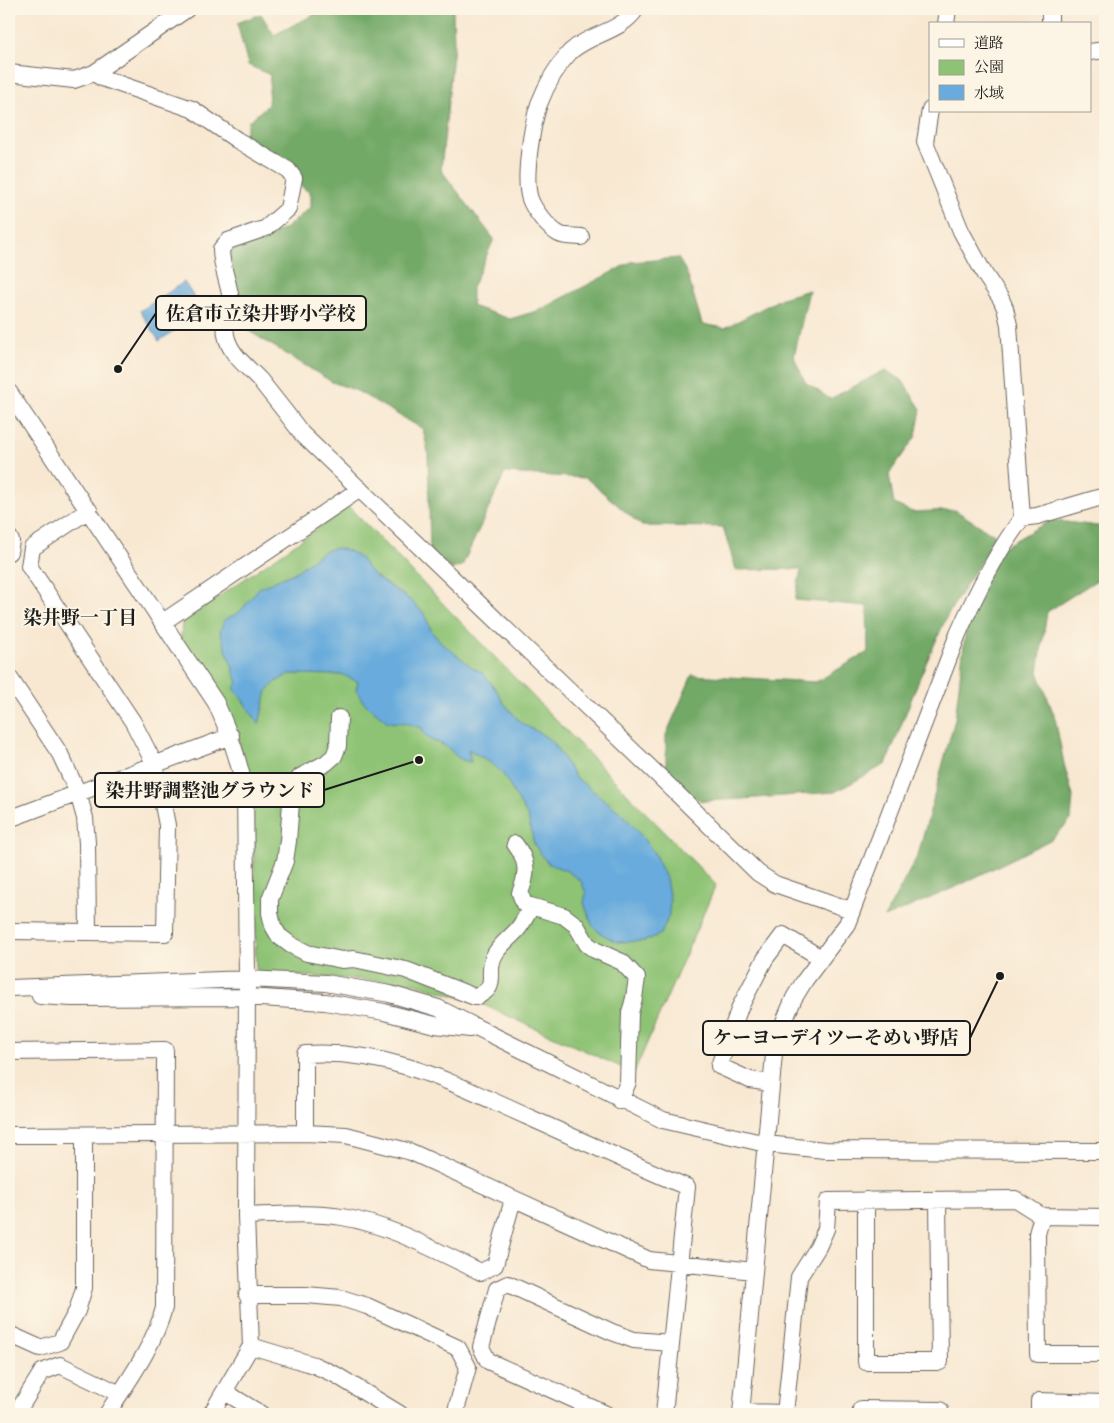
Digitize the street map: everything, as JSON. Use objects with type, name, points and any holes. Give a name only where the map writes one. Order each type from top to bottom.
[{"type":"street","points":[[9,74],[74,80],[94,73],[187,9]]},
{"type":"street","points":[[581,237],[559,234],[538,213],[530,199],[527,175],[537,112],[555,72],[570,53],[582,42],[618,26],[632,15],[636,9]]},
{"type":"street","points":[[946,22],[948,9]]},
{"type":"street","points":[[1050,9],[1050,22]]},
{"type":"street","points":[[1092,52],[1105,50]]},
{"type":"street","points":[[94,73],[102,78],[192,109],[237,140],[288,170],[294,178],[288,209],[266,228],[228,242],[220,249],[221,262],[230,295],[230,310],[225,324],[226,336],[238,359],[258,378],[302,434],[660,777],[758,874],[775,884],[851,910]]},
{"type":"street","points":[[930,112],[925,142],[961,231],[1006,308],[1009,324],[1022,518],[1011,533],[976,594],[958,634],[847,924],[794,998],[775,1043],[741,1413],[785,1414],[799,1277],[818,1247],[826,1228],[828,1201],[1015,1199],[1042,1216],[1105,1217]]},
{"type":"street","points":[[9,392],[216,703],[231,736],[245,790],[247,979],[246,1216],[250,1346],[211,1414]]},
{"type":"street","points":[[163,622],[360,489]]},
{"type":"street","points":[[1022,518],[1037,516],[1105,496]]},
{"type":"street","points":[[9,932],[165,933],[167,825],[155,765],[133,722],[29,566],[32,548],[89,510]]},
{"type":"street","points":[[9,537],[11,541],[9,552]]},
{"type":"street","points":[[9,677],[60,754],[78,793],[85,818],[87,843],[88,932]]},
{"type":"street","points":[[339,718],[338,746],[334,756],[326,763],[300,778],[292,790],[285,861],[270,899],[270,913],[273,926],[279,936],[307,953],[342,960],[354,959],[406,970],[475,997],[485,993],[492,984],[490,966],[493,957],[500,946],[518,928],[531,907]]},
{"type":"street","points":[[9,819],[231,736]]},
{"type":"street","points":[[515,844],[523,854],[526,867],[520,893],[524,904],[556,912],[564,916],[576,925],[587,944],[595,950],[622,962],[637,978],[630,1013],[628,1082],[620,1100]]},
{"type":"street","points":[[771,1083],[750,1080],[719,1066],[740,1007],[765,959],[783,936],[821,958]]},
{"type":"street","points":[[9,988],[247,979],[326,983],[390,994],[438,1008],[663,1120],[766,1144],[825,1150],[1105,1151]]},
{"type":"street","points":[[9,995],[72,998],[246,997],[324,1002],[384,1012],[434,1025],[480,1030]]},
{"type":"street","points":[[9,1052],[165,1050],[164,1308],[151,1342],[107,1414]]},
{"type":"street","points":[[305,1133],[305,1054],[329,1052],[354,1055],[385,1060],[437,1076],[687,1187],[664,1414]]},
{"type":"street","points":[[9,1136],[305,1133],[346,1136],[411,1152],[649,1260],[754,1271]]},
{"type":"street","points":[[9,1334],[40,1348],[60,1342],[77,1311],[84,1288],[84,1136]]},
{"type":"street","points":[[246,1216],[300,1215],[341,1217],[388,1229],[481,1272],[495,1265],[513,1199]]},
{"type":"street","points":[[866,1200],[866,1362],[940,1362],[938,1200]]},
{"type":"street","points":[[1042,1216],[1037,1234],[1038,1354],[1105,1354]]},
{"type":"street","points":[[606,1414],[488,1361],[481,1347],[497,1289],[508,1284],[612,1332],[634,1340],[671,1343]]},
{"type":"street","points":[[248,1295],[306,1295],[341,1298],[367,1306],[458,1348],[468,1366],[455,1414]]},
{"type":"street","points":[[250,1346],[314,1365],[400,1414]]},
{"type":"street","points":[[16,1414],[42,1372],[60,1365],[120,1394]]},
{"type":"street","points":[[225,1392],[261,1414]]},
{"type":"street","points":[[1039,1414],[1039,1401],[1105,1403]]},
{"type":"street","points":[[861,1414],[861,1409],[940,1410],[940,1414]]},
{"type":"green space","points":[[325,9],[453,9],[454,45],[441,170],[494,239],[472,288],[472,306],[510,319],[540,310],[631,262],[678,258],[687,273],[702,324],[725,328],[782,298],[809,290],[794,357],[805,382],[830,399],[885,370],[902,380],[921,409],[916,436],[889,474],[894,504],[912,512],[955,510],[996,536],[947,616],[920,677],[886,764],[835,792],[702,801],[674,788],[666,771],[666,735],[692,675],[816,682],[868,652],[867,606],[795,600],[801,569],[736,570],[723,527],[642,526],[586,478],[505,473],[462,566],[452,569],[430,555],[428,452],[423,429],[357,391],[332,382],[239,325],[229,252],[286,228],[311,207],[311,194],[243,140],[249,121],[268,105],[270,75],[248,65],[237,23],[261,14],[274,35]]},
{"type":"green space","points":[[349,507],[716,885],[634,1073],[484,1005],[414,983],[256,973],[253,792],[235,728],[181,638],[182,622]]},
{"type":"green space","points":[[1051,520],[1105,527],[1105,559],[1100,578],[1047,612],[1038,672],[1055,718],[1064,764],[1073,796],[1071,820],[1052,839],[958,886],[884,918],[918,855],[955,719],[966,627],[991,554]]},
{"type":"water","points":[[184,282],[203,311],[159,341],[140,311]]},
{"type":"water","points":[[336,548],[349,551],[360,558],[380,580],[409,599],[424,613],[432,632],[443,644],[472,667],[483,673],[503,702],[521,723],[553,742],[575,777],[620,812],[636,829],[654,853],[666,878],[670,900],[669,915],[661,934],[645,941],[616,942],[600,933],[592,925],[584,903],[586,893],[581,881],[567,871],[549,864],[542,856],[534,844],[528,817],[503,774],[491,763],[468,749],[471,762],[457,757],[443,745],[427,738],[422,728],[405,723],[388,722],[363,702],[356,689],[358,682],[344,675],[289,674],[276,682],[267,691],[259,724],[234,688],[238,683],[220,632],[224,620],[240,612],[259,588],[294,573],[324,551]]},
{"type":"place","name":"佐倉市立染井野小学校","points":[[118,369]]},
{"type":"place","name":"染井野調整池グラウンド","points":[[419,760]]},
{"type":"place","name":"ケーヨーデイツーそめい野店","points":[[1000,976]]},
{"type":"district","name":"染井野一丁目","points":[[80,618]]}]
